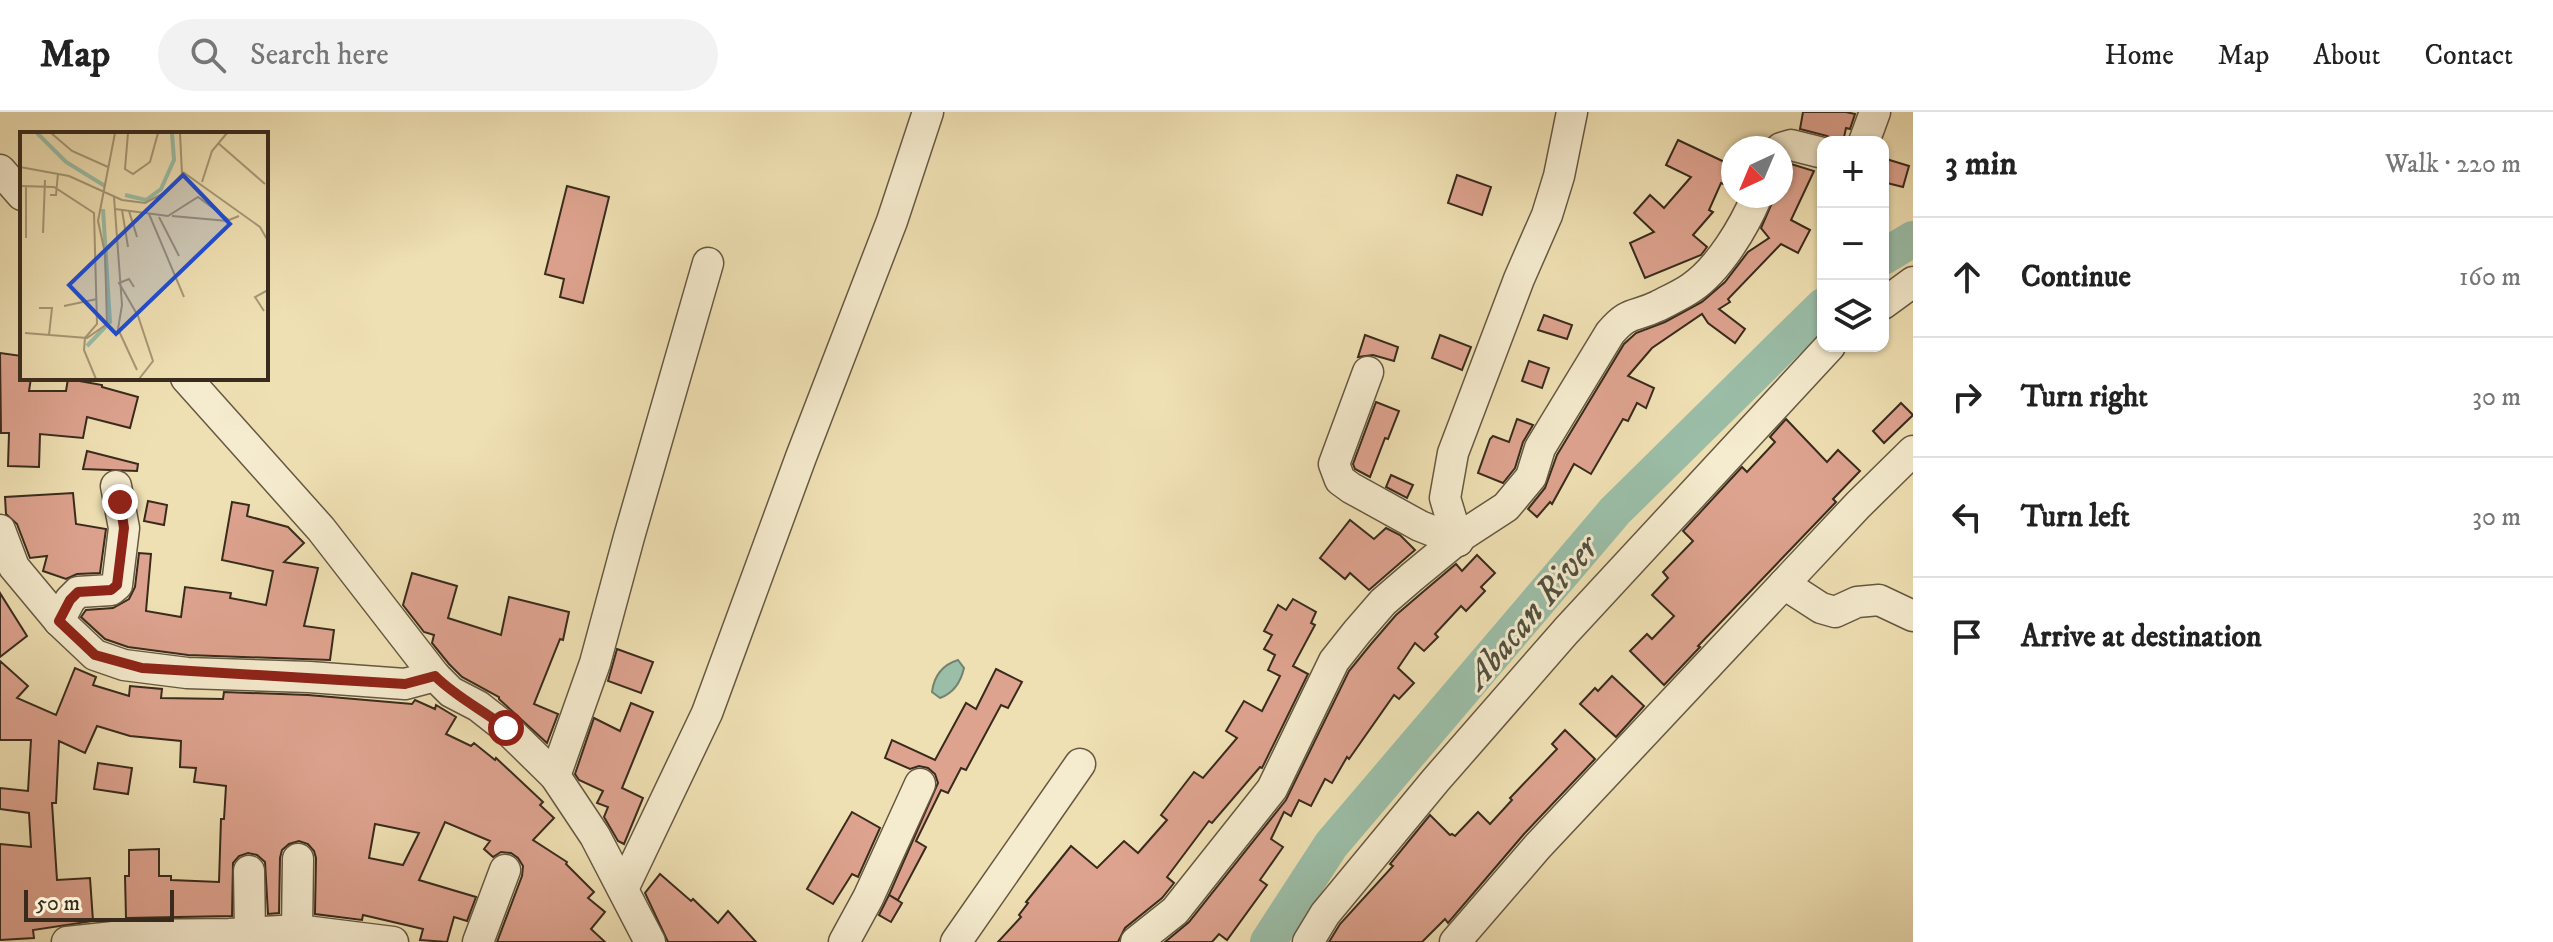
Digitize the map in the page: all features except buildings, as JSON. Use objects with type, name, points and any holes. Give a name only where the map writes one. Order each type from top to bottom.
[{"type":"street","points":[[623,889],[707,713],[892,221],[928,112]]},
{"type":"street","points":[[1458,541],[1445,498],[1453,453],[1519,279],[1547,215],[1559,176],[1572,112]]},
{"type":"street","points":[[1866,136],[1875,112]]},
{"type":"street","points":[[1793,146],[1817,152]]},
{"type":"street","points":[[0,170],[20,193]]},
{"type":"street","points":[[1136,942],[1175,911],[1272,789],[1334,661],[1357,632],[1383,602],[1458,541],[1506,507],[1531,477],[1540,448],[1588,365],[1617,325],[1624,317],[1653,308],[1693,287],[1723,254],[1752,208]]},
{"type":"street","points":[[555,776],[595,663],[708,263]]},
{"type":"street","points":[[1889,300],[1913,282]]},
{"type":"street","points":[[1308,942],[1325,914],[1435,781],[1566,631],[1824,352]]},
{"type":"street","points":[[1368,372],[1334,464],[1340,480],[1420,526],[1458,541]]},
{"type":"street","points":[[188,380],[321,529],[435,676],[451,692],[478,706],[506,728],[555,776],[595,836],[650,942]]},
{"type":"street","points":[[1455,942],[1538,846],[1913,451]]},
{"type":"street","points":[[59,621],[78,592],[111,590],[117,585],[124,528],[116,486]]},
{"type":"street","points":[[0,530],[14,567],[59,621],[95,655],[142,668],[405,684],[435,676]]},
{"type":"street","points":[[1784,584],[1821,608],[1835,612],[1857,602],[1879,600],[1913,616]]},
{"type":"street","points":[[956,942],[1080,764]]},
{"type":"street","points":[[844,942],[920,784]]},
{"type":"street","points":[[297,930],[298,859]]},
{"type":"street","points":[[478,942],[505,870]]},
{"type":"street","points":[[249,871],[250,932]]},
{"type":"street","points":[[67,942],[132,935],[297,930],[393,942]]},
{"type":"shaded area","points":[[958,660],[964,668],[961,677],[953,690],[940,698],[932,692],[937,676],[943,668]]},
{"type":"waterway","name":"Abacan River","points":[[1889,253],[1913,239]]},
{"type":"waterway","name":"Abacan River","points":[[1268,942],[1331,845],[1615,511],[1817,312]]},
{"type":"route","points":[[120,502],[124,528],[117,585],[111,590],[78,592],[59,621],[95,655],[124,665],[187,673],[405,684],[435,676],[451,692],[478,706],[506,728]]}]
